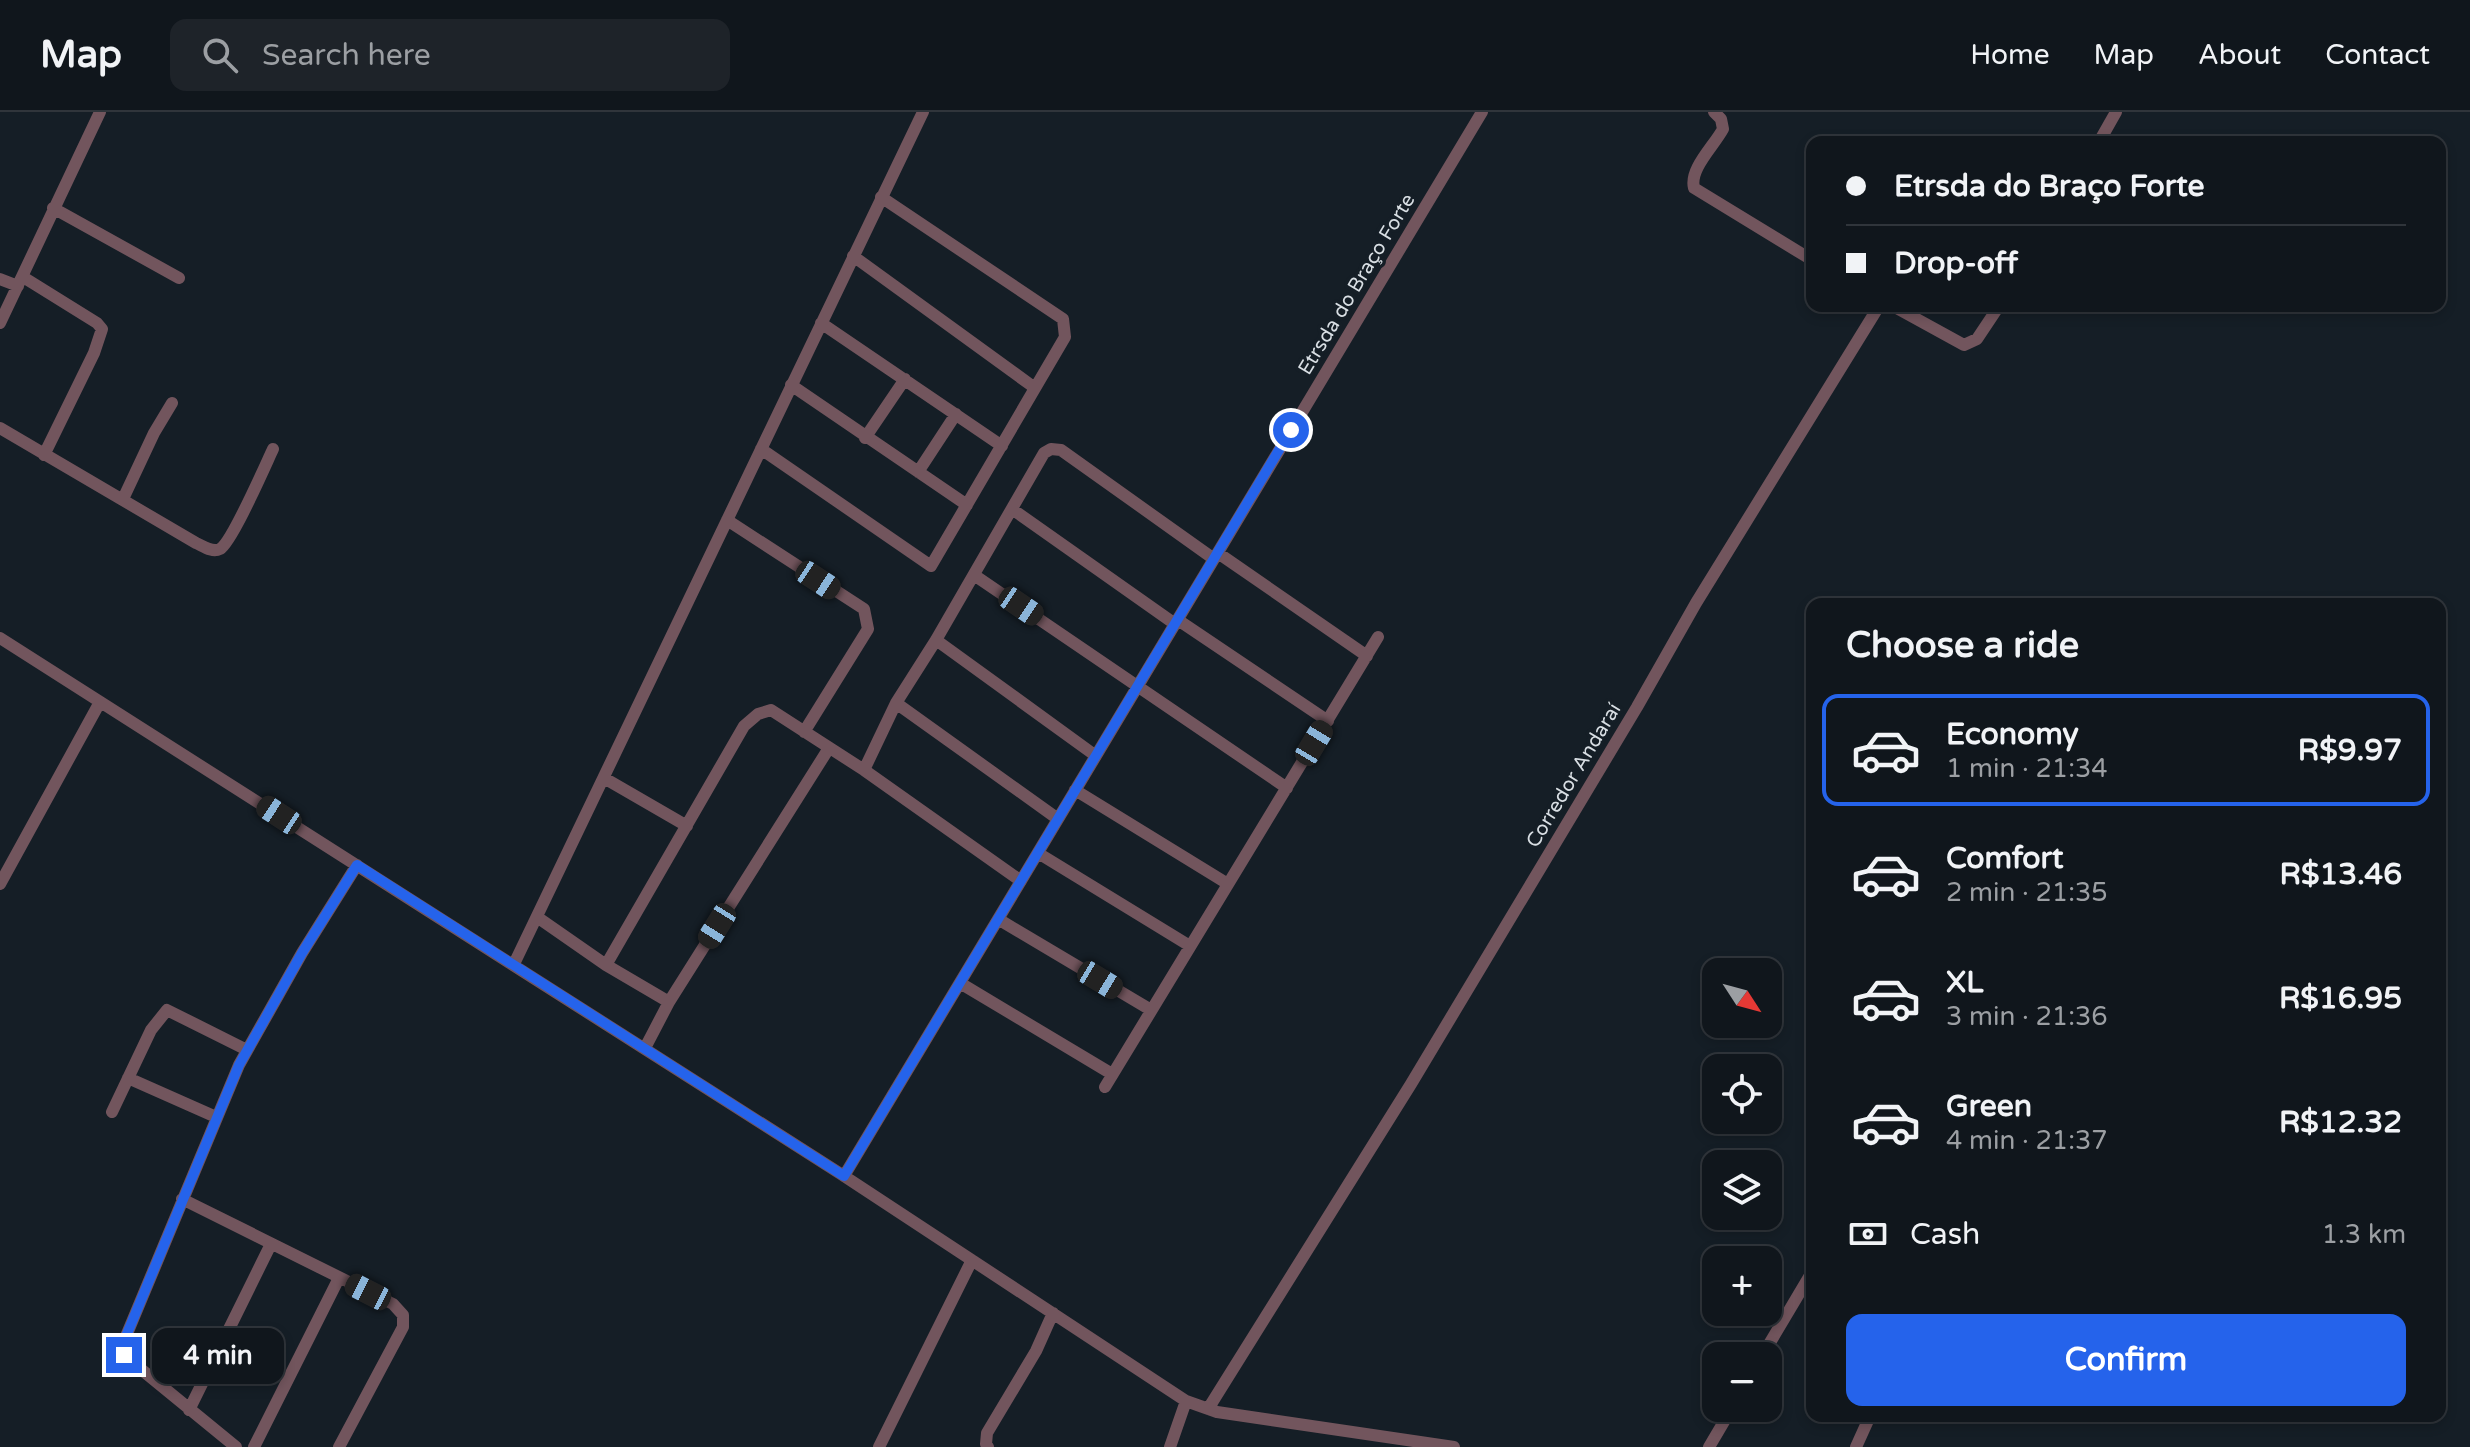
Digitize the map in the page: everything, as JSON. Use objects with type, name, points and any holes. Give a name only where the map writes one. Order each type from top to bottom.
[{"type":"street","points":[[0,323],[100,112]]},
{"type":"street","points":[[514,964],[923,112]]},
{"type":"street","name":"Etrsda do Braço Forte","points":[[844,1176],[1482,112]]},
{"type":"street","points":[[1714,112],[1721,119],[1723,129],[1693,177],[1694,188],[1806,256]]},
{"type":"street","points":[[2102,136],[2116,112]]},
{"type":"street","points":[[761,449],[931,566],[1065,337],[1063,319],[881,197]]},
{"type":"street","points":[[53,208],[179,278]]},
{"type":"street","points":[[853,256],[1035,388]]},
{"type":"street","points":[[0,279],[20,282],[97,323],[102,329],[94,353],[44,455]]},
{"type":"street","name":"Corredor Andaraí","points":[[1208,1409],[1301,1264],[1637,707],[1696,603],[1875,312]]},
{"type":"street","points":[[1904,312],[1964,345],[1977,339],[1995,312]]},
{"type":"street","points":[[821,323],[1002,446]]},
{"type":"street","points":[[865,438],[905,379]]},
{"type":"street","points":[[791,385],[967,505]]},
{"type":"street","points":[[123,499],[172,403]]},
{"type":"street","points":[[918,472],[956,414]]},
{"type":"street","points":[[0,428],[196,543],[214,550],[220,549],[230,535],[273,449]]},
{"type":"street","points":[[864,770],[896,703],[1044,453],[1051,449],[1061,450],[1367,656]]},
{"type":"street","points":[[1012,509],[1176,622],[1328,721]]},
{"type":"street","points":[[727,520],[864,609],[868,629],[804,732]]},
{"type":"street","points":[[974,575],[1287,788]]},
{"type":"street","points":[[1105,1087],[1378,637]]},
{"type":"street","points":[[0,639],[645,1048],[1186,1401],[1208,1409],[1454,1447]]},
{"type":"street","points":[[936,640],[1096,756]]},
{"type":"street","points":[[0,884],[100,702]]},
{"type":"street","points":[[896,703],[1058,819]]},
{"type":"street","points":[[606,965],[744,726],[758,714],[771,710],[864,770],[1021,881]]},
{"type":"street","points":[[645,1048],[669,1002],[829,748]]},
{"type":"street","points":[[604,778],[687,826]]},
{"type":"street","points":[[1075,790],[1228,884]]},
{"type":"street","points":[[1038,853],[1190,946]]},
{"type":"street","points":[[236,1447],[124,1355],[123,1348],[216,1117],[247,1050],[357,865]]},
{"type":"street","points":[[537,917],[606,965],[669,1002]]},
{"type":"street","points":[[998,919],[1151,1010]]},
{"type":"street","points":[[960,983],[1112,1074]]},
{"type":"street","points":[[112,1112],[151,1030],[167,1010],[247,1050]]},
{"type":"street","points":[[128,1078],[216,1117]]},
{"type":"street","points":[[182,1199],[393,1304],[403,1315],[403,1327],[339,1447]]},
{"type":"street","points":[[189,1410],[271,1244]]},
{"type":"street","points":[[879,1447],[972,1260]]},
{"type":"street","points":[[254,1447],[339,1278]]},
{"type":"street","points":[[1770,1342],[1806,1282]]},
{"type":"street","points":[[988,1447],[987,1433],[1036,1351],[1053,1313]]},
{"type":"street","points":[[1170,1447],[1186,1401]]},
{"type":"street","points":[[1709,1447],[1724,1422]]},
{"type":"street","points":[[1856,1447],[1867,1422]]},
{"type":"route","points":[[124,1355],[124,1341],[239,1065],[302,953],[357,865],[844,1176],[1291,430]]}]
